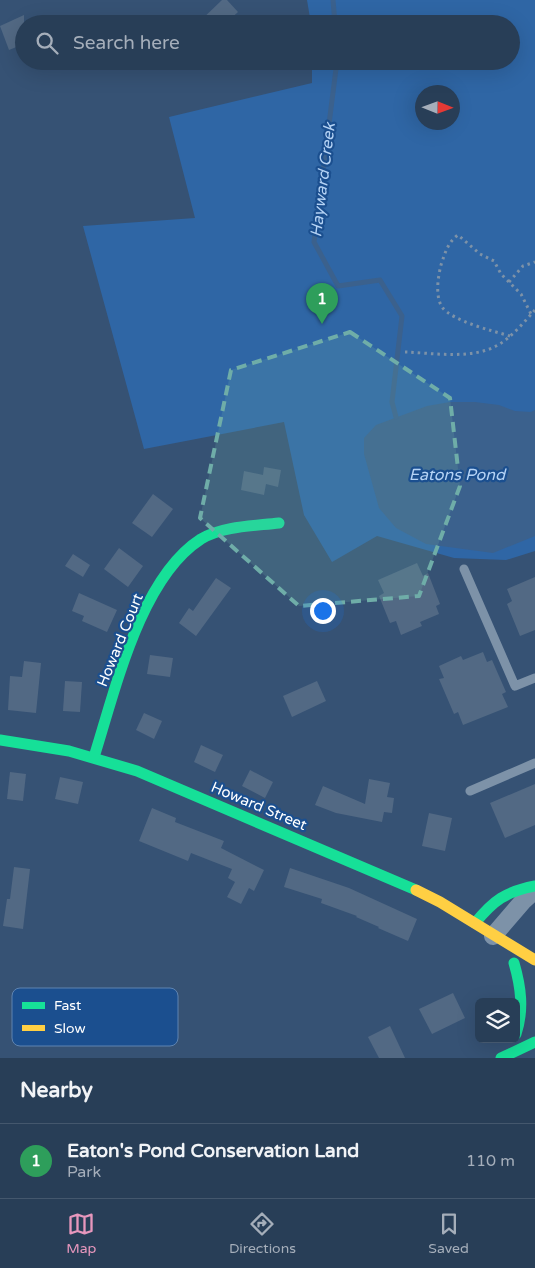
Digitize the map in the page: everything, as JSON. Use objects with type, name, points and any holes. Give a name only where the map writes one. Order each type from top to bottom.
[{"type":"street","name":"Howard Court","points":[[94,757],[121,672],[138,627],[156,592],[175,564],[195,544],[211,535],[230,530],[280,523]]},
{"type":"street","name":"Howard Street","points":[[0,740],[53,747],[94,757],[137,772],[424,893],[535,960]]},
{"type":"street","points":[[475,924],[488,907],[501,896],[516,890],[535,888]]},
{"type":"street","points":[[493,936],[535,888]]},
{"type":"street","name":"Howard Street","points":[[493,936],[530,984]]},
{"type":"street","points":[[514,963],[522,1002],[520,1018]]},
{"type":"street","points":[[499,1058],[535,1042]]},
{"type":"street","points":[[499,1058],[511,1043]]},
{"type":"lane","points":[[464,569],[514,686],[535,678]]},
{"type":"lane","points":[[470,790],[535,763]]},
{"type":"path","points":[[510,336],[482,328],[455,317],[442,307],[438,293],[440,269],[446,250],[452,240],[458,235],[480,254],[494,262],[501,274],[520,294],[532,314]]},
{"type":"path","points":[[509,282],[523,266],[535,262]]},
{"type":"path","points":[[405,352],[456,354],[485,351],[499,345],[510,336],[535,310]]},
{"type":"highlighted area","points":[[350,332],[450,398],[460,486],[419,596],[299,606],[200,518],[231,370]]},
{"type":"shaded area","points":[[307,0],[535,0],[535,551],[506,560],[454,558],[377,536],[332,562],[304,515],[284,422],[144,449],[83,226],[195,218],[169,117],[312,83],[312,70],[520,70],[520,15],[310,15]]},
{"type":"water","name":"Eatons Pond","points":[[450,402],[475,402],[499,405],[515,411],[531,412],[535,410],[535,536],[493,553],[426,544],[396,528],[379,508],[364,454],[364,438],[376,425],[427,406]]},
{"type":"building","points":[[222,0],[227,0],[238,12],[235,15],[206,15]]},
{"type":"building","points":[[15,19],[15,48],[9,50],[0,26]]},
{"type":"building","points":[[264,467],[281,470],[278,487],[266,484],[264,495],[241,490],[244,471],[263,475]]},
{"type":"building","points":[[153,494],[173,509],[152,537],[132,523]]},
{"type":"building","points":[[119,548],[143,566],[128,587],[104,569]]},
{"type":"building","points":[[73,554],[90,565],[83,577],[65,566]]},
{"type":"building","points":[[417,563],[423,576],[428,573],[440,604],[436,606],[439,614],[420,622],[422,626],[401,635],[396,621],[390,623],[379,596],[384,593],[378,580]]},
{"type":"building","points":[[535,577],[535,630],[520,636],[507,604],[512,601],[507,589]]},
{"type":"building","points":[[216,578],[231,588],[196,636],[179,623],[189,608],[193,611]]},
{"type":"building","points":[[79,593],[117,610],[107,632],[82,621],[84,616],[72,611]]},
{"type":"building","points":[[483,652],[487,662],[492,660],[506,692],[502,694],[508,707],[463,725],[458,712],[454,714],[439,679],[444,678],[439,666],[461,656],[463,660]]},
{"type":"building","points":[[150,655],[173,658],[170,677],[147,674]]},
{"type":"building","points":[[24,661],[41,663],[36,713],[8,710],[10,676],[22,677]]},
{"type":"building","points":[[65,681],[82,682],[80,712],[63,711]]},
{"type":"building","points":[[317,681],[326,701],[292,717],[283,696]]},
{"type":"building","points":[[144,713],[162,721],[154,739],[136,730]]},
{"type":"building","points":[[201,745],[223,755],[215,772],[194,762]]},
{"type":"building","points":[[250,770],[273,782],[265,798],[242,786]]},
{"type":"building","points":[[10,772],[26,774],[23,801],[7,799]]},
{"type":"building","points":[[60,777],[83,782],[78,804],[55,799]]},
{"type":"building","points":[[369,779],[390,783],[387,797],[394,798],[392,813],[384,812],[382,822],[336,813],[315,805],[323,786],[365,804]]},
{"type":"building","points":[[535,784],[535,825],[505,838],[490,803]]},
{"type":"building","points":[[152,808],[176,818],[175,822],[224,841],[221,848],[264,870],[254,891],[249,888],[241,904],[227,897],[235,882],[228,878],[232,869],[191,853],[188,861],[139,841]]},
{"type":"building","points":[[429,813],[452,818],[445,851],[422,846]]},
{"type":"building","points":[[14,867],[30,869],[23,929],[3,926],[7,899],[10,899]]},
{"type":"building","points":[[290,868],[349,888],[417,919],[408,941],[378,928],[357,916],[321,903],[322,899],[284,887]]},
{"type":"building","points":[[453,993],[465,1018],[432,1034],[419,1009]]},
{"type":"building","points":[[390,1026],[405,1058],[379,1058],[368,1037]]},
{"type":"waterway","name":"Hayward Creek","points":[[333,0],[334,15]]},
{"type":"waterway","name":"Hayward Creek","points":[[336,70],[314,242],[338,286],[380,280],[402,316],[392,402],[396,417]]},
{"type":"traffic: fast","points":[[94,757],[132,638],[162,580],[180,557],[201,539],[219,531],[279,523]]},
{"type":"traffic: fast","points":[[0,740],[69,751],[137,771],[416,890]]},
{"type":"traffic: fast","points":[[475,923],[488,908],[501,898],[516,891],[535,886]]},
{"type":"traffic: fast","points":[[514,963],[521,999],[520,1016]]},
{"type":"traffic: fast","points":[[501,1058],[535,1042]]},
{"type":"traffic: slow","points":[[416,890],[440,902],[535,960]]},
{"type":"place","name":"Eaton's Pond Conservation Land","points":[[322,324]]}]
